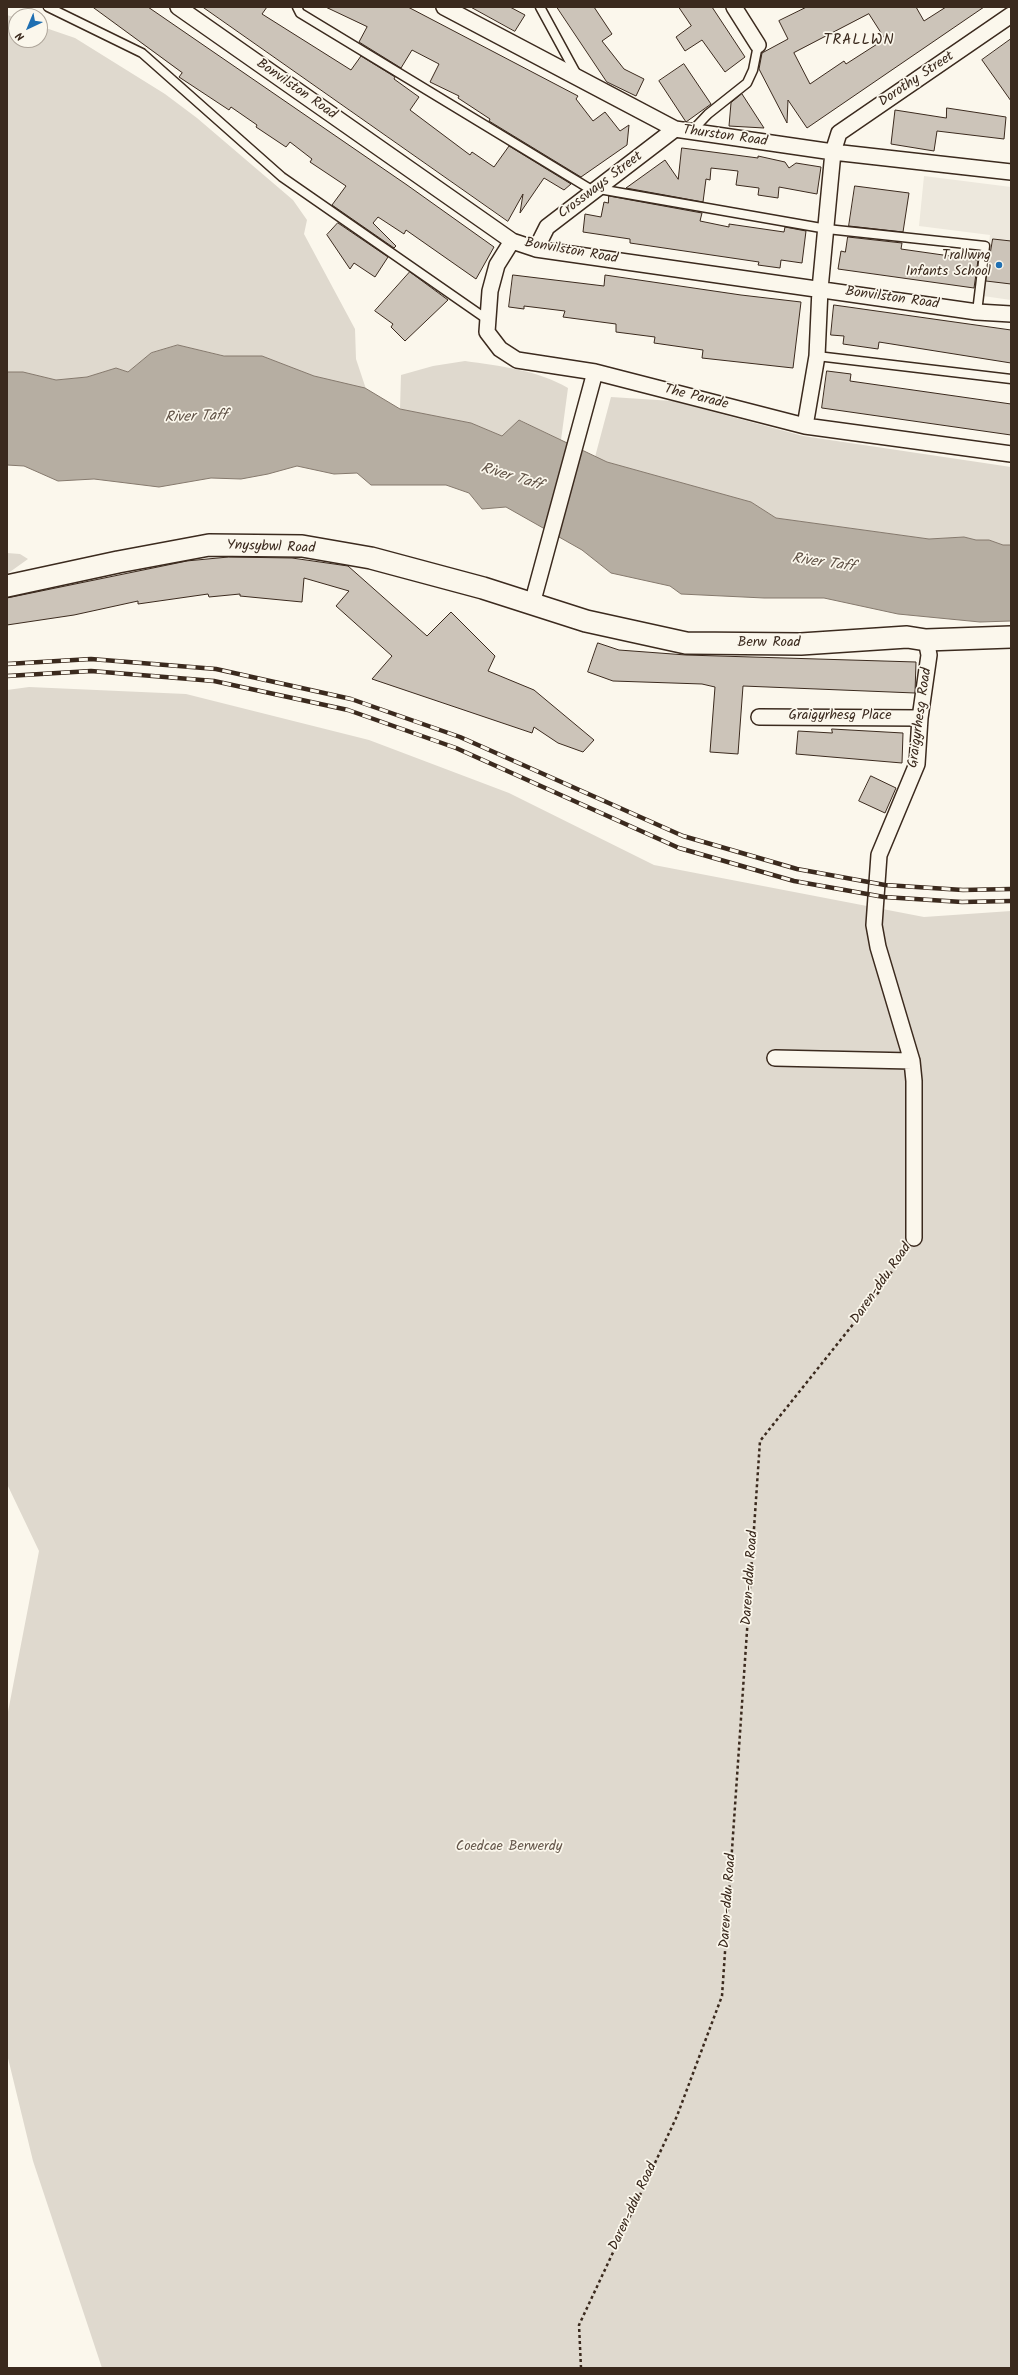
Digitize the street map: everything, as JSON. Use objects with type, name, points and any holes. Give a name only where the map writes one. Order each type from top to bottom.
[{"type":"main road","name":"Ynysybwl Road","points":[[7,586],[118,562],[209,545],[302,546],[371,558],[534,595]]},
{"type":"main road","name":"Berw Road","points":[[534,595],[628,632],[686,643],[801,644],[907,638],[926,640],[1011,637]]},
{"type":"street","name":"Bonvilston Road","points":[[178,7],[512,241],[536,249],[977,312],[1011,314]]},
{"type":"street","name":"Thurston Road","points":[[444,7],[675,129],[833,152],[1011,172]]},
{"type":"street","points":[[735,7],[758,45]]},
{"type":"street","name":"Dorothy Street","points":[[805,426],[817,356],[820,289],[827,229],[833,152],[839,133],[1011,15]]},
{"type":"street","name":"Crossways Street","points":[[536,249],[547,227],[675,129]]},
{"type":"street","name":"The Parade","points":[[512,241],[497,265],[490,290],[487,332],[500,349],[517,360],[595,372],[805,426],[1011,454]]},
{"type":"street","points":[[534,595],[595,372]]},
{"type":"street","name":"Graigyrhesg Road","points":[[895,818],[918,764],[920,718],[929,655],[926,640]]},
{"type":"street","name":"Graigyrhesg Place","points":[[759,716],[920,718]]},
{"type":"street","name":"Daren-ddu Road","points":[[895,818],[880,855],[874,925],[878,948],[912,1061],[914,1081],[914,1238]]},
{"type":"street","points":[[775,1058],[912,1061]]},
{"type":"lane","points":[[48,7],[142,53],[282,177],[488,320]]},
{"type":"lane","points":[[297,7],[300,13],[597,190],[827,229],[985,246],[977,312]]},
{"type":"lane","points":[[540,7],[580,79]]},
{"type":"lane","points":[[690,132],[708,114],[747,83],[753,70],[758,45]]},
{"type":"lane","points":[[817,356],[1011,379]]},
{"type":"path","name":"Daren-ddu Road","points":[[581,2368],[579,2325],[677,2116],[722,1996],[760,1441],[878,1294],[914,1238]]},
{"type":"shaded area","name":"Trallwng Infants School","points":[[924,176],[1011,187],[1011,300],[983,296],[990,235],[919,226]]},
{"type":"green space","points":[[7,15],[8,48],[48,48],[48,29],[75,38],[165,94],[197,118],[293,200],[307,220],[304,234],[355,329],[356,359],[366,389],[314,376],[262,356],[226,356],[178,345],[151,353],[128,372],[116,368],[87,377],[56,380],[23,372],[7,372]]},
{"type":"green space","points":[[465,361],[505,367],[531,373],[568,388],[561,440],[520,420],[502,436],[471,423],[400,409],[401,375],[433,366]]},
{"type":"green space","points":[[611,397],[673,401],[803,436],[1011,467],[1011,545],[1003,545],[989,540],[976,540],[964,537],[929,539],[776,518],[751,502],[607,462],[595,457]]},
{"type":"green space","points":[[7,553],[20,554],[28,559],[7,574]]},
{"type":"green space","name":"Coedcae Berwerdy","points":[[29,687],[186,694],[369,740],[509,793],[654,865],[924,917],[1011,911],[1011,2368],[102,2368],[33,2161],[7,2054],[7,1717],[39,1551],[7,1484],[7,690]]},
{"type":"water","name":"River Taff","points":[[178,345],[224,356],[262,356],[314,376],[365,388],[400,409],[471,423],[502,436],[519,420],[607,462],[751,502],[776,518],[929,539],[964,537],[976,540],[989,540],[1003,545],[1011,545],[1011,621],[980,622],[898,614],[824,598],[764,598],[681,594],[670,586],[611,573],[582,550],[506,507],[482,509],[469,493],[446,485],[371,485],[357,473],[334,474],[297,466],[268,474],[241,479],[211,478],[159,487],[94,479],[58,481],[24,466],[7,465],[7,372],[23,372],[56,380],[87,377],[116,368],[128,372],[151,353]]},
{"type":"building","points":[[93,7],[148,7],[407,185],[494,247],[476,279],[406,230],[404,234],[378,217],[373,223],[396,246],[394,248],[332,205],[346,186],[310,162],[312,159],[290,142],[286,147],[256,127],[257,125],[231,107],[229,110],[179,77],[182,73]]},
{"type":"building","points":[[203,7],[267,7],[262,14],[351,70],[361,56],[395,77],[394,79],[419,97],[410,110],[470,155],[472,152],[494,167],[509,146],[571,184],[564,190],[544,178],[520,213],[523,194],[508,221]]},
{"type":"building","points":[[326,7],[408,7],[578,96],[576,99],[593,121],[605,112],[620,131],[629,125],[627,145],[581,177],[489,121],[490,119],[458,98],[459,96],[430,82],[439,64],[412,50],[401,68],[359,42],[367,27]]},
{"type":"building","points":[[471,7],[510,7],[525,15],[515,31]]},
{"type":"building","points":[[557,7],[594,7],[612,34],[602,41],[624,69],[644,79],[636,96],[607,82]]},
{"type":"building","points":[[679,7],[712,7],[745,57],[725,72],[702,40],[685,51],[676,37],[691,26]]},
{"type":"building","points":[[807,7],[916,7],[924,21],[946,7],[984,7],[807,128],[788,100],[787,123],[759,69],[762,53],[788,39],[779,21]],"holes":[[[869,14],[885,39],[846,64],[844,61],[810,84],[794,53]]]},
{"type":"building","points":[[1011,39],[1011,101],[982,60]]},
{"type":"building","points":[[684,64],[711,104],[686,122],[659,81]]},
{"type":"building","points":[[742,94],[764,128],[729,126],[731,103]]},
{"type":"building","points":[[947,108],[1006,117],[1004,139],[937,131],[934,151],[891,144],[895,110],[946,118]]},
{"type":"building","points":[[682,148],[758,158],[758,156],[785,162],[789,168],[796,163],[821,167],[817,194],[779,187],[778,198],[758,195],[759,188],[736,185],[738,171],[711,168],[710,180],[706,179],[703,202],[626,188],[665,160],[678,179]]},
{"type":"building","points":[[855,186],[909,193],[903,232],[849,226]]},
{"type":"building","points":[[609,196],[702,213],[700,221],[729,227],[729,224],[784,232],[785,227],[806,231],[802,263],[781,260],[780,268],[758,265],[759,262],[630,243],[630,239],[583,232],[585,214],[601,217],[604,202],[608,203]]},
{"type":"building","points":[[338,223],[388,257],[375,277],[354,263],[350,269],[327,235]]},
{"type":"building","points":[[848,237],[902,243],[901,249],[978,260],[974,288],[838,269],[841,251],[845,252]]},
{"type":"building","points":[[993,239],[1011,241],[1011,284],[986,281]]},
{"type":"building","points":[[410,272],[448,300],[405,341],[391,327],[393,324],[375,311]]},
{"type":"building","points":[[513,275],[604,286],[605,275],[741,295],[801,302],[793,368],[702,358],[703,350],[654,343],[655,337],[616,332],[616,324],[563,317],[565,311],[524,306],[524,309],[509,307]]},
{"type":"building","points":[[834,305],[1011,330],[1011,363],[879,342],[878,349],[843,344],[844,336],[831,335]]},
{"type":"building","points":[[827,371],[851,374],[850,381],[1011,404],[1011,435],[822,408]]},
{"type":"building","points":[[229,557],[292,558],[348,566],[427,636],[451,612],[495,656],[488,671],[534,690],[594,740],[583,752],[558,743],[534,727],[532,733],[372,679],[392,656],[336,606],[349,591],[304,578],[302,602],[240,596],[240,594],[209,597],[208,594],[138,604],[138,601],[74,615],[7,625],[7,598],[187,561]]},
{"type":"building","points":[[598,643],[619,650],[686,655],[916,662],[915,693],[743,686],[738,754],[710,752],[715,687],[702,684],[613,681],[588,672]]},
{"type":"building","points":[[832,729],[903,733],[902,763],[796,754],[798,731],[832,733]]},
{"type":"building","points":[[871,776],[896,788],[885,813],[859,801]]},
{"type":"railway","points":[[7,664],[91,659],[216,669],[351,699],[460,737],[683,836],[797,869],[885,885],[963,890],[1011,889]]},
{"type":"railway","points":[[7,676],[91,671],[214,681],[348,710],[456,748],[679,848],[794,881],[884,897],[962,902],[1011,901]]},
{"type":"place","name":"Trallwng Infants School","points":[[999,265]]},
{"type":"district","name":"TRALLWN","points":[[859,41]]}]
